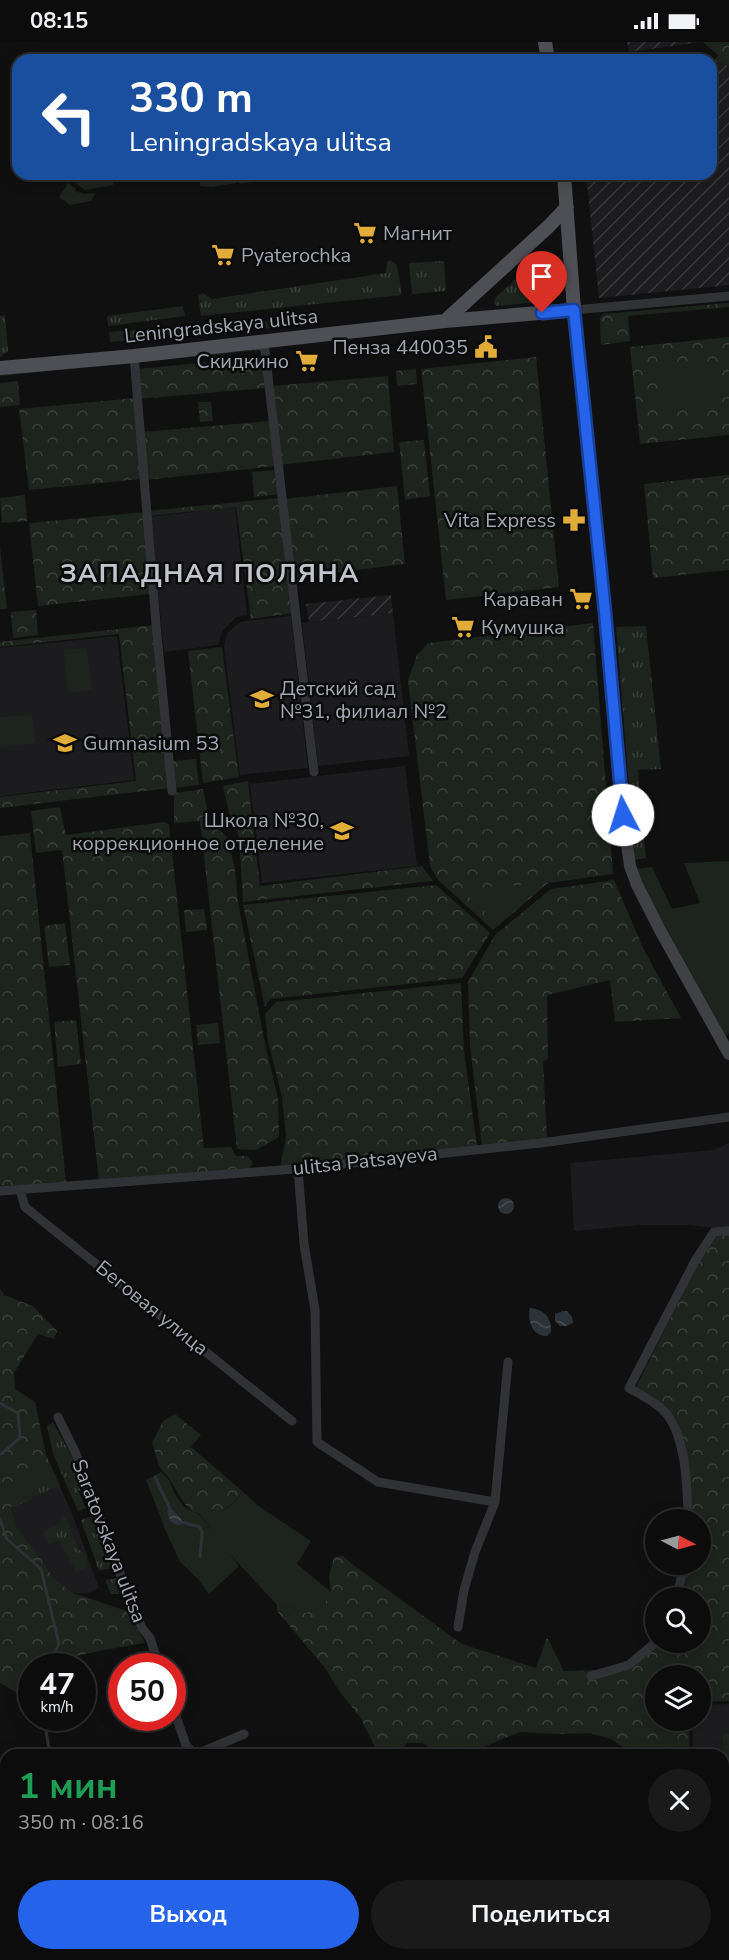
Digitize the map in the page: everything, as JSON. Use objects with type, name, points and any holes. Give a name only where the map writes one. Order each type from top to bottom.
[{"type":"main road","points":[[565,180],[574,310],[623,815],[630,866],[660,930],[729,1054]]},
{"type":"main road","points":[[445,321],[567,207]]},
{"type":"main road","points":[[483,286],[473,306],[477,315],[488,318]]},
{"type":"main road","name":"Leningradskaya ulitsa","points":[[0,368],[134,356],[445,321],[574,310]]},
{"type":"street","points":[[574,310],[729,296]]},
{"type":"street","points":[[264,342],[314,772]]},
{"type":"street","points":[[134,356],[172,791]]},
{"type":"street","name":"ulitsa Patsayeva","points":[[0,1191],[298,1169],[541,1143],[729,1117]]},
{"type":"street","points":[[298,1169],[304,1244],[315,1310],[317,1442],[378,1482],[495,1502]]},
{"type":"street","name":"Беговая улица","points":[[20,1190],[25,1207],[292,1421]]},
{"type":"street","points":[[687,1509],[681,1445],[674,1428],[665,1412],[650,1399],[629,1388],[695,1261],[714,1232],[729,1231]]},
{"type":"street","points":[[458,1627],[464,1590],[475,1552],[495,1502],[508,1362]]},
{"type":"street","name":"Saratovskaya ulitsa","points":[[58,1417],[76,1454],[131,1603],[142,1628],[150,1638],[155,1653]]},
{"type":"street","points":[[591,1676],[629,1665],[645,1651]]},
{"type":"street","points":[[181,1731],[189,1749]]},
{"type":"street","points":[[209,1749],[244,1734]]},
{"type":"shaded area","points":[[627,42],[702,42],[629,52]]},
{"type":"shaded area","points":[[717,62],[729,66],[729,285],[599,298],[587,180],[717,180]]},
{"type":"shaded area","points":[[235,507],[247,615],[237,617],[223,630],[218,645],[164,652],[151,517]]},
{"type":"shaded area","points":[[391,595],[393,613],[309,622],[306,604]]},
{"type":"shaded area","points":[[393,613],[409,756],[318,766],[302,623]]},
{"type":"shaded area","points":[[291,616],[308,768],[240,775],[224,646],[227,633],[240,622]]},
{"type":"shaded area","name":"Gumnasium 53","points":[[117,636],[134,780],[0,796],[0,648]]},
{"type":"shaded area","points":[[405,766],[417,866],[262,883],[250,784]]},
{"type":"shaded area","points":[[729,1143],[729,1227],[641,1225],[574,1231],[570,1163],[713,1150]]},
{"type":"shaded area","points":[[46,1455],[73,1516],[99,1588],[88,1593],[73,1593],[55,1579],[17,1528],[11,1508],[43,1469]]},
{"type":"shaded area","points":[[729,1704],[729,1749],[693,1749],[692,1731],[711,1731],[711,1705]]},
{"type":"green space","points":[[703,42],[729,42],[729,66],[717,62],[717,54]]},
{"type":"green space","points":[[71,180],[109,180],[113,182],[113,185],[85,190]]},
{"type":"green space","points":[[200,180],[236,180],[236,183],[212,187],[200,186]]},
{"type":"green space","points":[[238,180],[258,180],[250,182],[239,183]]},
{"type":"green space","points":[[68,183],[76,189],[75,191],[84,194],[96,193],[91,201],[70,205],[59,197]]},
{"type":"green space","points":[[548,250],[552,300],[495,305],[496,297]]},
{"type":"green space","points":[[390,260],[397,265],[402,295],[201,316],[198,296],[203,293],[212,299],[386,273],[387,262]]},
{"type":"green space","points":[[444,262],[446,291],[412,294],[409,263]]},
{"type":"green space","points":[[729,303],[729,307],[628,316],[630,341],[601,345],[600,318],[603,314]]},
{"type":"green space","points":[[183,306],[185,316],[108,326],[107,316]]},
{"type":"green space","points":[[5,315],[8,351],[0,357],[0,316]]},
{"type":"green space","points":[[279,321],[280,327],[203,335],[202,325]]},
{"type":"green space","points":[[186,326],[187,336],[110,342],[109,332]]},
{"type":"green space","points":[[729,337],[729,435],[640,444],[630,347]]},
{"type":"green space","points":[[262,345],[262,350],[0,376],[0,373]]},
{"type":"green space","points":[[262,357],[266,388],[139,399],[137,369]]},
{"type":"green space","points":[[536,357],[559,587],[446,600],[421,369]]},
{"type":"green space","points":[[717,364],[720,402],[663,407],[659,370]]},
{"type":"green space","points":[[416,369],[417,384],[397,386],[396,371]]},
{"type":"green space","points":[[388,376],[394,452],[279,465],[272,386]]},
{"type":"green space","points":[[18,381],[20,405],[0,407],[0,383]]},
{"type":"green space","points":[[135,398],[141,479],[29,490],[19,409]]},
{"type":"green space","points":[[198,402],[211,402],[213,421],[200,422]]},
{"type":"green space","points":[[270,421],[276,466],[145,480],[142,432]]},
{"type":"green space","points":[[424,440],[430,496],[405,500],[399,442]]},
{"type":"green space","points":[[276,470],[279,494],[254,497],[252,472]]},
{"type":"green space","points":[[729,475],[729,570],[653,578],[644,484]]},
{"type":"green space","points":[[397,486],[405,564],[294,578],[284,499]]},
{"type":"green space","points":[[25,495],[27,521],[2,523],[0,498]]},
{"type":"green space","points":[[280,498],[294,613],[251,619],[236,507],[148,516],[148,511]]},
{"type":"green space","points":[[145,512],[151,594],[38,606],[29,523]]},
{"type":"green space","points":[[358,522],[361,542],[324,547],[322,527]]},
{"type":"green space","points":[[0,547],[7,609],[0,609]]},
{"type":"green space","points":[[36,610],[38,635],[13,638],[11,612]]},
{"type":"green space","points":[[593,623],[613,874],[548,883],[493,930],[438,880],[430,866],[408,680],[417,655],[428,643]]},
{"type":"green space","points":[[154,625],[170,788],[0,808],[0,797],[136,781],[119,634],[0,647],[0,642]]},
{"type":"green space","points":[[646,626],[661,769],[638,770],[646,858],[635,860],[616,627]]},
{"type":"green space","points":[[222,647],[239,777],[203,783],[188,651]]},
{"type":"green space","points":[[87,648],[92,690],[68,693],[63,650]]},
{"type":"green space","points":[[32,714],[36,743],[0,747],[0,717]]},
{"type":"green space","points":[[196,759],[199,785],[173,788],[171,761]]},
{"type":"green space","points":[[248,781],[260,886],[422,866],[433,881],[243,902],[239,836],[231,820],[223,786]]},
{"type":"green space","points":[[203,789],[210,823],[227,837],[235,869],[238,902],[278,1099],[279,1137],[256,1150],[237,1149],[200,821],[174,823],[174,793]]},
{"type":"green space","points":[[60,807],[66,835],[164,822],[169,824],[204,1148],[231,1147],[236,1156],[248,1156],[253,1163],[248,1171],[99,1181],[62,850],[36,853],[31,811]]},
{"type":"green space","points":[[30,833],[66,1182],[0,1188],[0,836]]},
{"type":"green space","points":[[729,861],[729,1033],[726,1036],[635,869],[652,867],[672,909],[700,903],[684,863]]},
{"type":"green space","points":[[614,880],[644,950],[681,1018],[615,1022],[610,980],[547,995],[548,1059],[543,1061],[547,1138],[482,1146],[470,1046],[468,982],[495,935],[551,889]]},
{"type":"green space","points":[[534,884],[495,921],[460,889]]},
{"type":"green space","points":[[436,885],[490,933],[462,978],[271,999],[265,1007],[243,905]]},
{"type":"green space","points":[[204,909],[207,930],[186,932],[184,910]]},
{"type":"green space","points":[[65,923],[70,965],[49,967],[44,926]]},
{"type":"green space","points":[[461,983],[464,1050],[477,1147],[280,1169],[286,1137],[282,1097],[268,1041],[265,1014],[276,1002]]},
{"type":"green space","points":[[76,1020],[81,1064],[58,1067],[54,1022]]},
{"type":"green space","points":[[218,1023],[220,1043],[198,1045],[196,1025]]},
{"type":"green space","points":[[729,1234],[729,1701],[711,1702],[711,1665],[645,1665],[645,1731],[689,1731],[690,1749],[625,1749],[613,1740],[591,1733],[520,1732],[479,1749],[432,1749],[422,1743],[407,1743],[402,1749],[376,1749],[360,1717],[339,1691],[325,1668],[277,1611],[277,1605],[288,1606],[306,1613],[331,1592],[329,1576],[334,1557],[343,1556],[462,1644],[536,1668],[547,1637],[564,1671],[632,1669],[649,1653],[711,1653],[711,1587],[684,1587],[687,1575],[711,1575],[711,1509],[691,1509],[667,1410],[653,1397],[636,1387],[699,1262],[718,1235]]},
{"type":"green space","points":[[0,1288],[4,1295],[33,1306],[57,1331],[54,1339],[38,1334],[14,1373],[15,1389],[35,1402],[46,1455],[43,1469],[17,1489],[11,1508],[17,1527],[55,1579],[73,1593],[127,1611],[145,1643],[90,1653],[18,1653],[18,1693],[0,1683]]},
{"type":"green space","points":[[175,1414],[201,1435],[191,1447],[242,1491],[226,1509],[208,1515],[193,1511],[183,1501],[161,1469],[152,1443],[163,1421]]},
{"type":"green space","points":[[53,1422],[72,1457],[84,1488],[78,1491],[86,1508],[78,1511],[53,1454],[47,1426]]},
{"type":"green space","points":[[46,1455],[60,1486],[31,1497],[32,1499],[11,1508],[17,1488],[43,1469]]},
{"type":"green space","points":[[161,1472],[169,1480],[184,1507],[200,1515],[239,1566],[209,1594],[180,1562],[167,1534],[146,1480]]},
{"type":"green space","points":[[242,1491],[260,1507],[311,1541],[297,1564],[331,1592],[322,1608],[306,1613],[288,1606],[277,1605],[227,1551],[200,1514],[225,1509]]},
{"type":"green space","points":[[63,1515],[67,1518],[78,1549],[85,1554],[89,1567],[76,1572],[59,1540],[49,1544],[43,1532],[62,1522]]},
{"type":"green space","points":[[95,1515],[115,1567],[99,1571],[81,1520]]},
{"type":"green space","points":[[119,1578],[125,1592],[111,1594],[105,1580]]},
{"type":"green space","points":[[723,1734],[729,1734],[729,1749],[723,1749]]},
{"type":"water","points":[[503,1198],[509,1198],[514,1206],[512,1212],[503,1214],[498,1209],[498,1203]]},
{"type":"water","points":[[530,1308],[546,1315],[551,1327],[551,1332],[547,1336],[534,1330],[529,1317]]},
{"type":"water","points":[[567,1311],[572,1317],[573,1323],[560,1326],[555,1321],[555,1314]]},
{"type":"water","points":[[169,1507],[184,1524],[177,1525],[172,1522],[167,1511]]},
{"type":"waterway","points":[[0,1403],[18,1413],[20,1438],[0,1455]]},
{"type":"waterway","points":[[155,1477],[171,1511]]},
{"type":"waterway","points":[[0,1519],[7,1539],[41,1569],[59,1644],[55,1653]]},
{"type":"waterway","points":[[181,1522],[200,1527],[202,1532],[200,1557]]},
{"type":"waterway","points":[[46,1731],[49,1749]]},
{"type":"place","name":"Магнит","points":[[365,233]]},
{"type":"place","name":"Pyaterochka","points":[[223,255]]},
{"type":"place","name":"Пенза 440035","points":[[486,347]]},
{"type":"place","name":"Скидкино","points":[[307,361]]},
{"type":"place","name":"Vita Express","points":[[574,520]]},
{"type":"place","name":"Караван","points":[[581,599]]},
{"type":"place","name":"Кумушка","points":[[463,627]]},
{"type":"place","name":"Детский сад №31, филиал №2","points":[[262,699]]},
{"type":"place","name":"Gumnasium 53","points":[[65,743]]},
{"type":"place","name":"Школа №30, коррекционное отделение","points":[[342,831]]},
{"type":"district","name":"ЗАПАДНАЯ ПОЛЯНА","points":[[210,573]]},
{"type":"route","points":[[542,313],[574,310],[623,815]]}]
